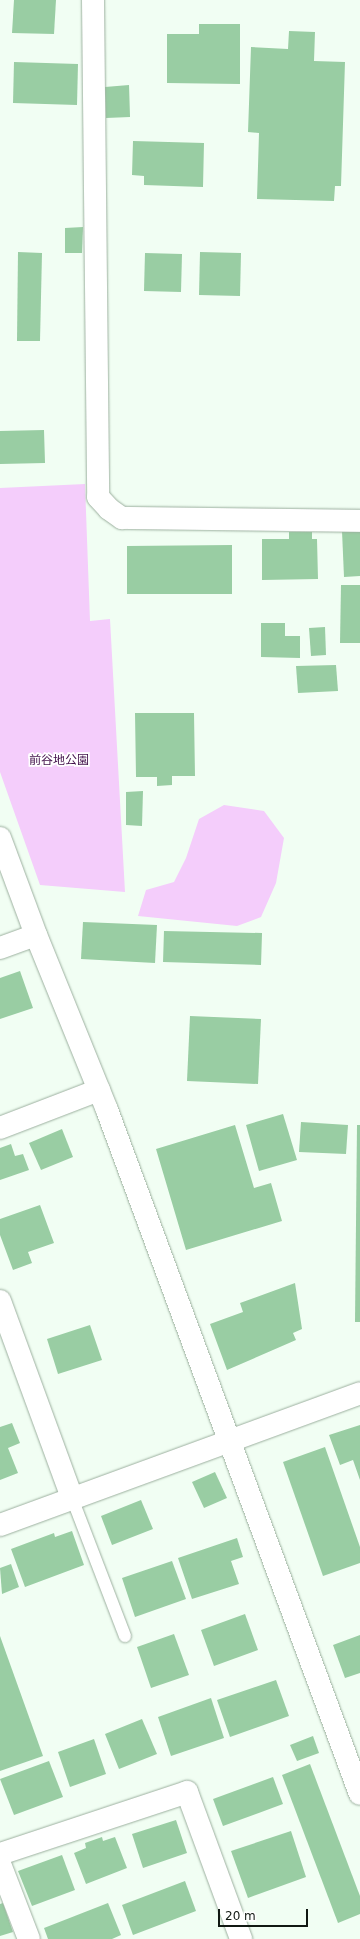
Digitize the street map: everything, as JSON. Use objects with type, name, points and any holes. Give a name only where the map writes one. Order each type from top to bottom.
[{"type":"street","points":[[93,0],[98,497],[108,509],[122,518],[360,521]]},
{"type":"street","points":[[0,838],[36,935],[99,1090],[230,1438],[360,1794]]},
{"type":"street","points":[[0,948],[36,935]]},
{"type":"street","points":[[0,1128],[99,1090]]},
{"type":"street","points":[[0,1301],[72,1498]]},
{"type":"street","points":[[0,1525],[230,1438],[360,1393]]},
{"type":"street","points":[[0,1854],[187,1792],[241,1939]]},
{"type":"street","points":[[0,1864],[29,1939]]},
{"type":"lane","points":[[72,1498],[125,1636]]},
{"type":"green space","name":"前谷地公園","points":[[85,484],[90,621],[110,619],[125,892],[40,885],[0,772],[0,488]]},
{"type":"green space","points":[[224,805],[264,811],[284,838],[276,883],[261,917],[237,926],[138,916],[146,890],[174,882],[186,858],[199,819]]},
{"type":"building","points":[[14,0],[56,0],[54,34],[12,33]]},
{"type":"building","points":[[199,24],[240,24],[240,84],[167,83],[167,34],[199,34]]},
{"type":"building","points":[[289,31],[315,32],[314,61],[345,62],[341,186],[335,186],[334,201],[257,199],[259,133],[248,132],[251,47],[288,49]]},
{"type":"building","points":[[14,62],[78,64],[77,105],[13,103]]},
{"type":"building","points":[[129,85],[130,117],[106,118],[105,87]]},
{"type":"building","points":[[133,141],[204,143],[203,187],[144,185],[144,176],[132,175]]},
{"type":"building","points":[[83,227],[82,253],[65,253],[65,228]]},
{"type":"building","points":[[18,252],[42,253],[40,341],[17,341]]},
{"type":"building","points":[[200,252],[241,253],[240,296],[199,295]]},
{"type":"building","points":[[145,253],[182,254],[181,292],[144,291]]},
{"type":"building","points":[[44,430],[45,463],[0,464],[0,431]]},
{"type":"building","points":[[360,530],[360,576],[344,577],[342,531]]},
{"type":"building","points":[[289,532],[312,532],[312,539],[317,539],[318,579],[262,580],[262,539],[289,539]]},
{"type":"building","points":[[232,545],[232,594],[127,594],[127,546]]},
{"type":"building","points":[[341,585],[360,585],[360,643],[340,643]]},
{"type":"building","points":[[261,623],[285,623],[285,636],[300,636],[300,658],[261,657]]},
{"type":"building","points":[[325,627],[326,655],[311,656],[309,628]]},
{"type":"building","points":[[336,665],[338,691],[298,693],[296,666]]},
{"type":"building","points":[[135,713],[194,713],[195,776],[172,776],[172,785],[157,786],[157,777],[136,777]]},
{"type":"building","points":[[143,791],[142,826],[126,825],[126,792]]},
{"type":"building","points":[[83,922],[157,925],[155,963],[81,959]]},
{"type":"building","points":[[164,931],[262,933],[261,965],[163,962]]},
{"type":"building","points":[[20,971],[33,1008],[0,1019],[0,978]]},
{"type":"building","points":[[190,1016],[261,1019],[258,1084],[187,1081]]},
{"type":"building","points":[[283,1114],[297,1160],[259,1171],[246,1125]]},
{"type":"building","points":[[301,1122],[348,1125],[346,1154],[299,1152]]},
{"type":"building","points":[[235,1125],[254,1188],[271,1183],[282,1221],[186,1250],[156,1149]]},
{"type":"building","points":[[357,1125],[360,1125],[360,1322],[355,1322]]},
{"type":"building","points":[[62,1129],[73,1157],[41,1170],[29,1143]]},
{"type":"building","points":[[11,1144],[15,1156],[23,1154],[29,1170],[0,1180],[0,1148]]},
{"type":"building","points":[[40,1205],[54,1243],[28,1252],[32,1263],[13,1270],[0,1235],[0,1219]]},
{"type":"building","points":[[295,1283],[302,1329],[293,1333],[296,1340],[227,1370],[210,1324],[243,1312],[240,1303]]},
{"type":"building","points":[[90,1325],[102,1360],[58,1374],[47,1339]]},
{"type":"building","points":[[12,1423],[20,1443],[8,1448],[18,1473],[0,1480],[0,1427]]},
{"type":"building","points":[[360,1425],[360,1480],[353,1460],[340,1465],[329,1435]]},
{"type":"building","points":[[325,1447],[360,1547],[360,1563],[323,1576],[283,1462]]},
{"type":"building","points":[[215,1472],[227,1498],[204,1508],[192,1482]]},
{"type":"building","points":[[141,1500],[153,1529],[112,1545],[101,1516]]},
{"type":"building","points":[[72,1531],[84,1565],[25,1587],[11,1549],[54,1533],[55,1537]]},
{"type":"building","points":[[237,1538],[243,1557],[231,1561],[239,1584],[192,1599],[178,1558]]},
{"type":"building","points":[[172,1561],[186,1599],[135,1617],[122,1578]]},
{"type":"building","points":[[11,1564],[19,1587],[2,1594],[0,1568]]},
{"type":"building","points":[[245,1614],[258,1650],[214,1666],[201,1630]]},
{"type":"building","points":[[174,1634],[189,1675],[151,1688],[137,1647]]},
{"type":"building","points":[[360,1635],[360,1673],[345,1678],[333,1645]]},
{"type":"building","points":[[0,1636],[43,1756],[0,1771]]},
{"type":"building","points":[[276,1680],[289,1716],[230,1737],[217,1700]]},
{"type":"building","points":[[211,1698],[224,1738],[171,1756],[158,1717]]},
{"type":"building","points":[[142,1719],[157,1754],[119,1769],[105,1734]]},
{"type":"building","points":[[313,1736],[319,1753],[297,1761],[290,1745]]},
{"type":"building","points":[[94,1739],[106,1774],[70,1787],[58,1752]]},
{"type":"building","points":[[49,1761],[63,1797],[14,1815],[0,1779]]},
{"type":"building","points":[[310,1764],[360,1896],[360,1914],[338,1923],[282,1775]]},
{"type":"building","points":[[273,1777],[283,1804],[223,1826],[213,1799]]},
{"type":"building","points":[[176,1820],[187,1853],[143,1868],[132,1834]]},
{"type":"building","points":[[291,1831],[306,1877],[248,1898],[231,1851]]},
{"type":"building","points":[[102,1837],[103,1841],[115,1837],[127,1868],[86,1884],[74,1853],[86,1848],[85,1843]]},
{"type":"building","points":[[62,1855],[75,1890],[32,1906],[18,1871]]},
{"type":"building","points":[[185,1881],[196,1911],[133,1935],[122,1905]]},
{"type":"building","points":[[3,1903],[13,1932],[0,1936],[0,1904]]},
{"type":"building","points":[[108,1903],[121,1935],[112,1939],[48,1939],[44,1928]]}]
